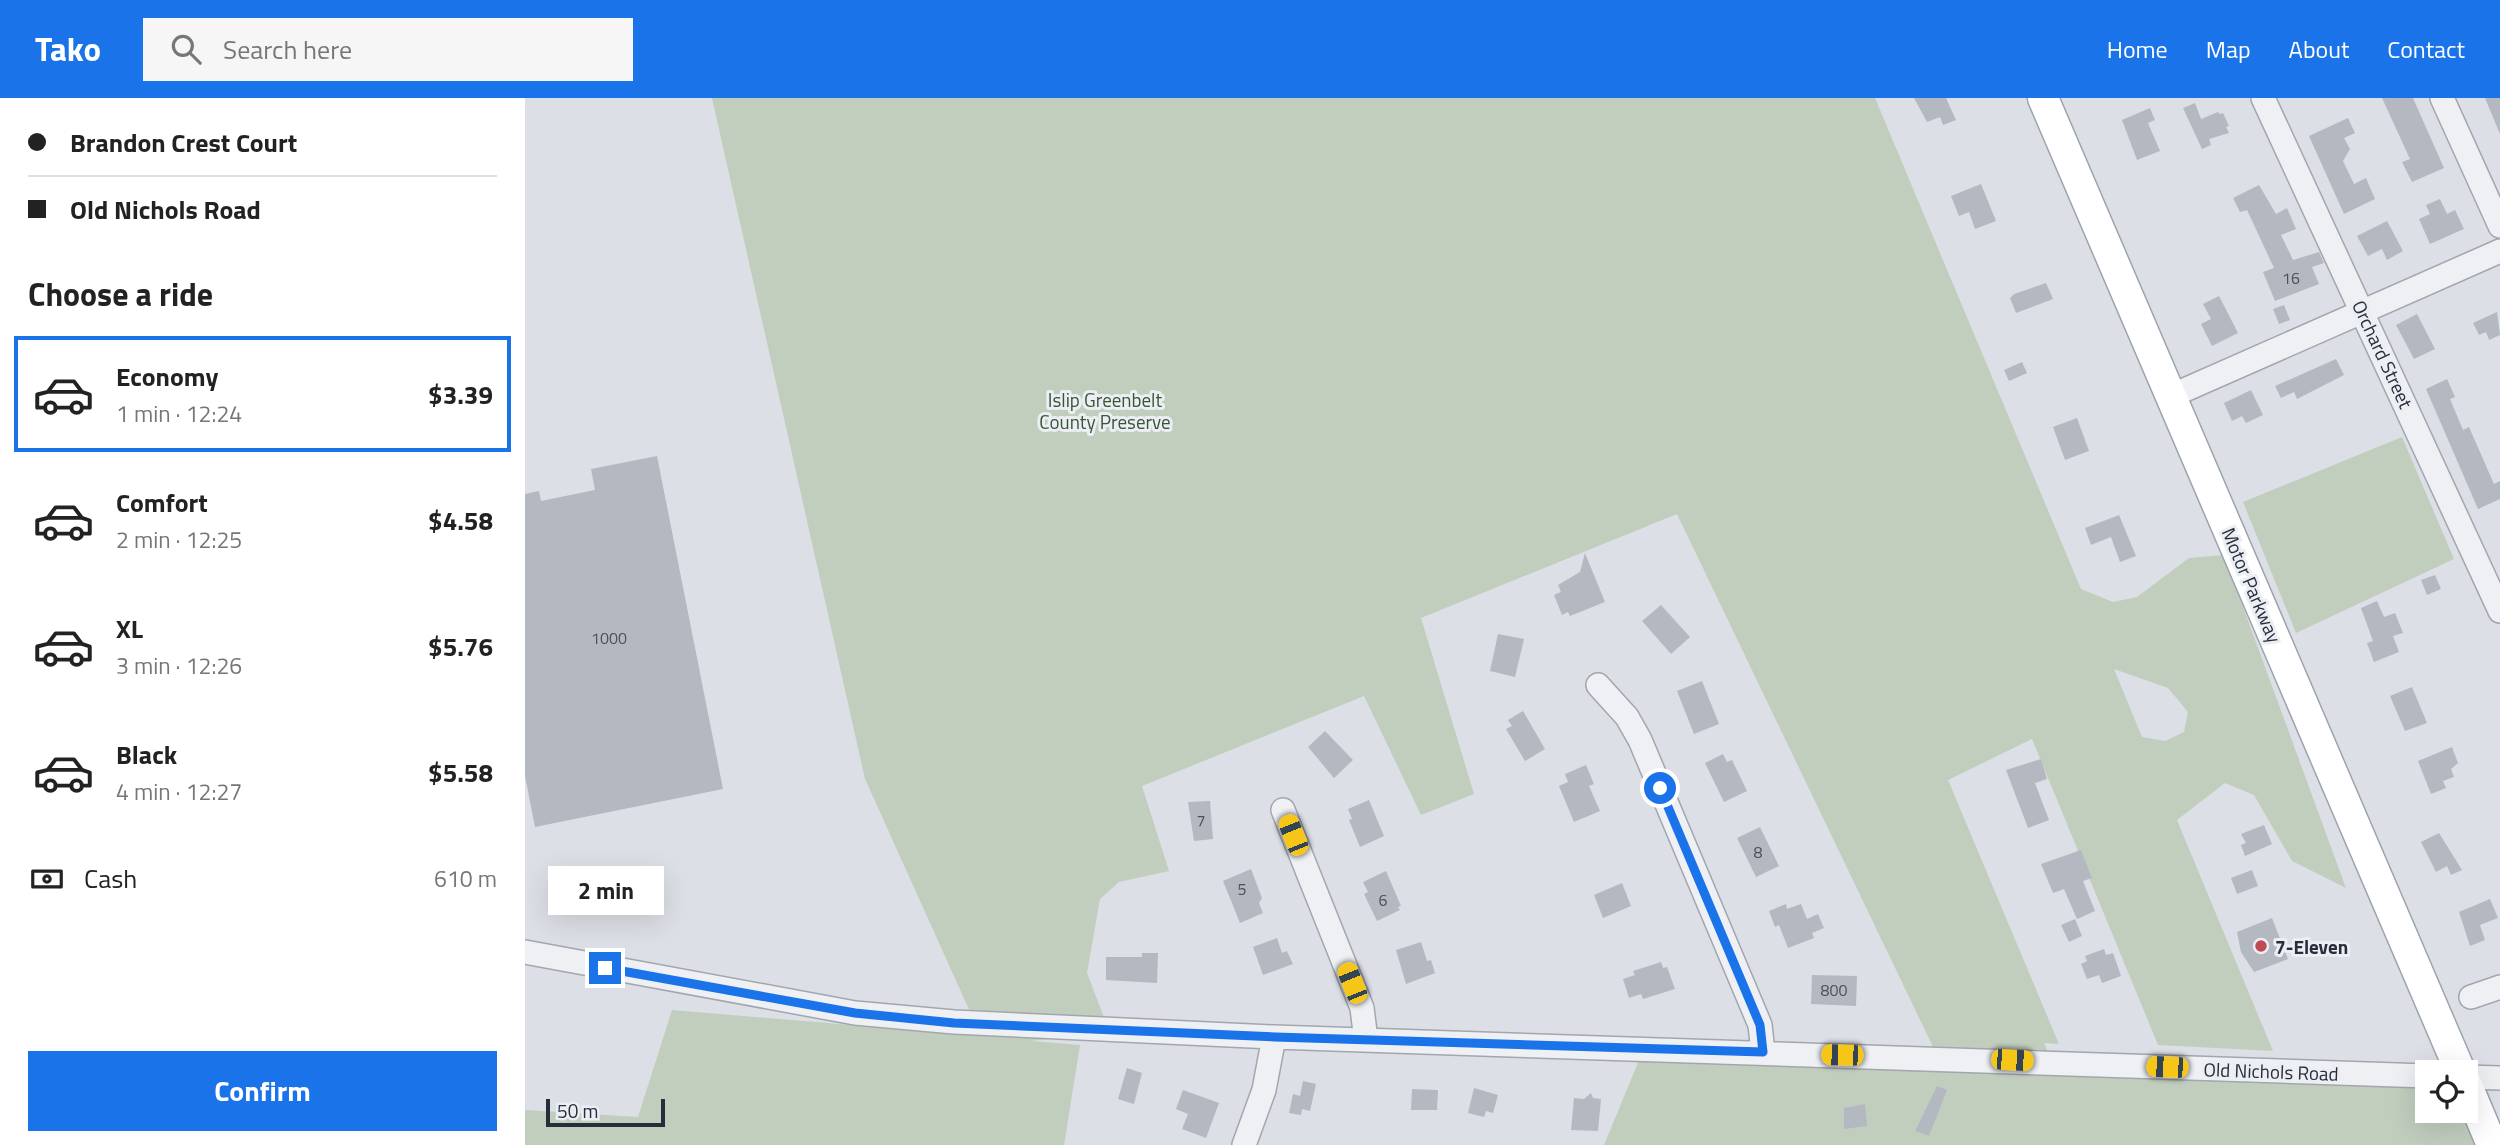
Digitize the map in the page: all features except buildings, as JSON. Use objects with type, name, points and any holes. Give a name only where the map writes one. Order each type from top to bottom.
[{"type":"main road","name":"Motor Parkway","points":[[2043,98],[2455,1060]]},
{"type":"main road","points":[[2478,1112],[2492,1145]]},
{"type":"street","name":"Orchard Street","points":[[2263,98],[2363,309],[2500,611]]},
{"type":"street","points":[[2442,98],[2500,226]]},
{"type":"street","points":[[2171,396],[2363,309],[2500,251]]},
{"type":"street","points":[[1598,685],[1627,717],[1640,740],[1760,1025],[1763,1052]]},
{"type":"street","points":[[1283,810],[1362,1008],[1366,1040]]},
{"type":"street","name":"Old Nichols Road","points":[[525,952],[867,1015],[1056,1028],[2415,1076]]},
{"type":"street","points":[[2471,997],[2500,987]]},
{"type":"street","points":[[1244,1145],[1264,1090],[1275,1037]]},
{"type":"street","points":[[2478,1077],[2500,1078]]},
{"type":"green space","name":"Islip Greenbelt County Preserve","points":[[712,98],[1875,98],[2081,589],[2113,602],[2137,597],[2189,558],[2224,555],[2346,888],[2292,861],[2254,795],[2225,783],[2177,820],[2273,1051],[2158,1045],[2032,739],[1948,780],[2059,1044],[2044,1043],[2049,1055],[2415,1069],[2415,1123],[2474,1123],[2488,1145],[1604,1145],[1647,1041],[1935,1051],[1677,514],[1421,618],[1474,794],[1421,815],[1364,696],[1142,786],[1169,871],[1119,882],[1100,899],[1087,973],[1112,1038],[1067,1037],[1031,1041],[1080,1045],[1064,1145],[525,1145],[525,1110],[638,1117],[672,1010],[981,1036],[865,779]],"holes":[[[2114,669],[2168,688],[2188,712],[2184,732],[2165,741],[2142,737]]]},
{"type":"green space","points":[[2402,437],[2454,559],[2296,633],[2243,502]]},
{"type":"place","name":"7-Eleven","points":[[2261,946]]},
{"type":"route","points":[[605,968],[855,1013],[954,1023],[1275,1037],[1763,1052],[1760,1025],[1660,788]]}]
